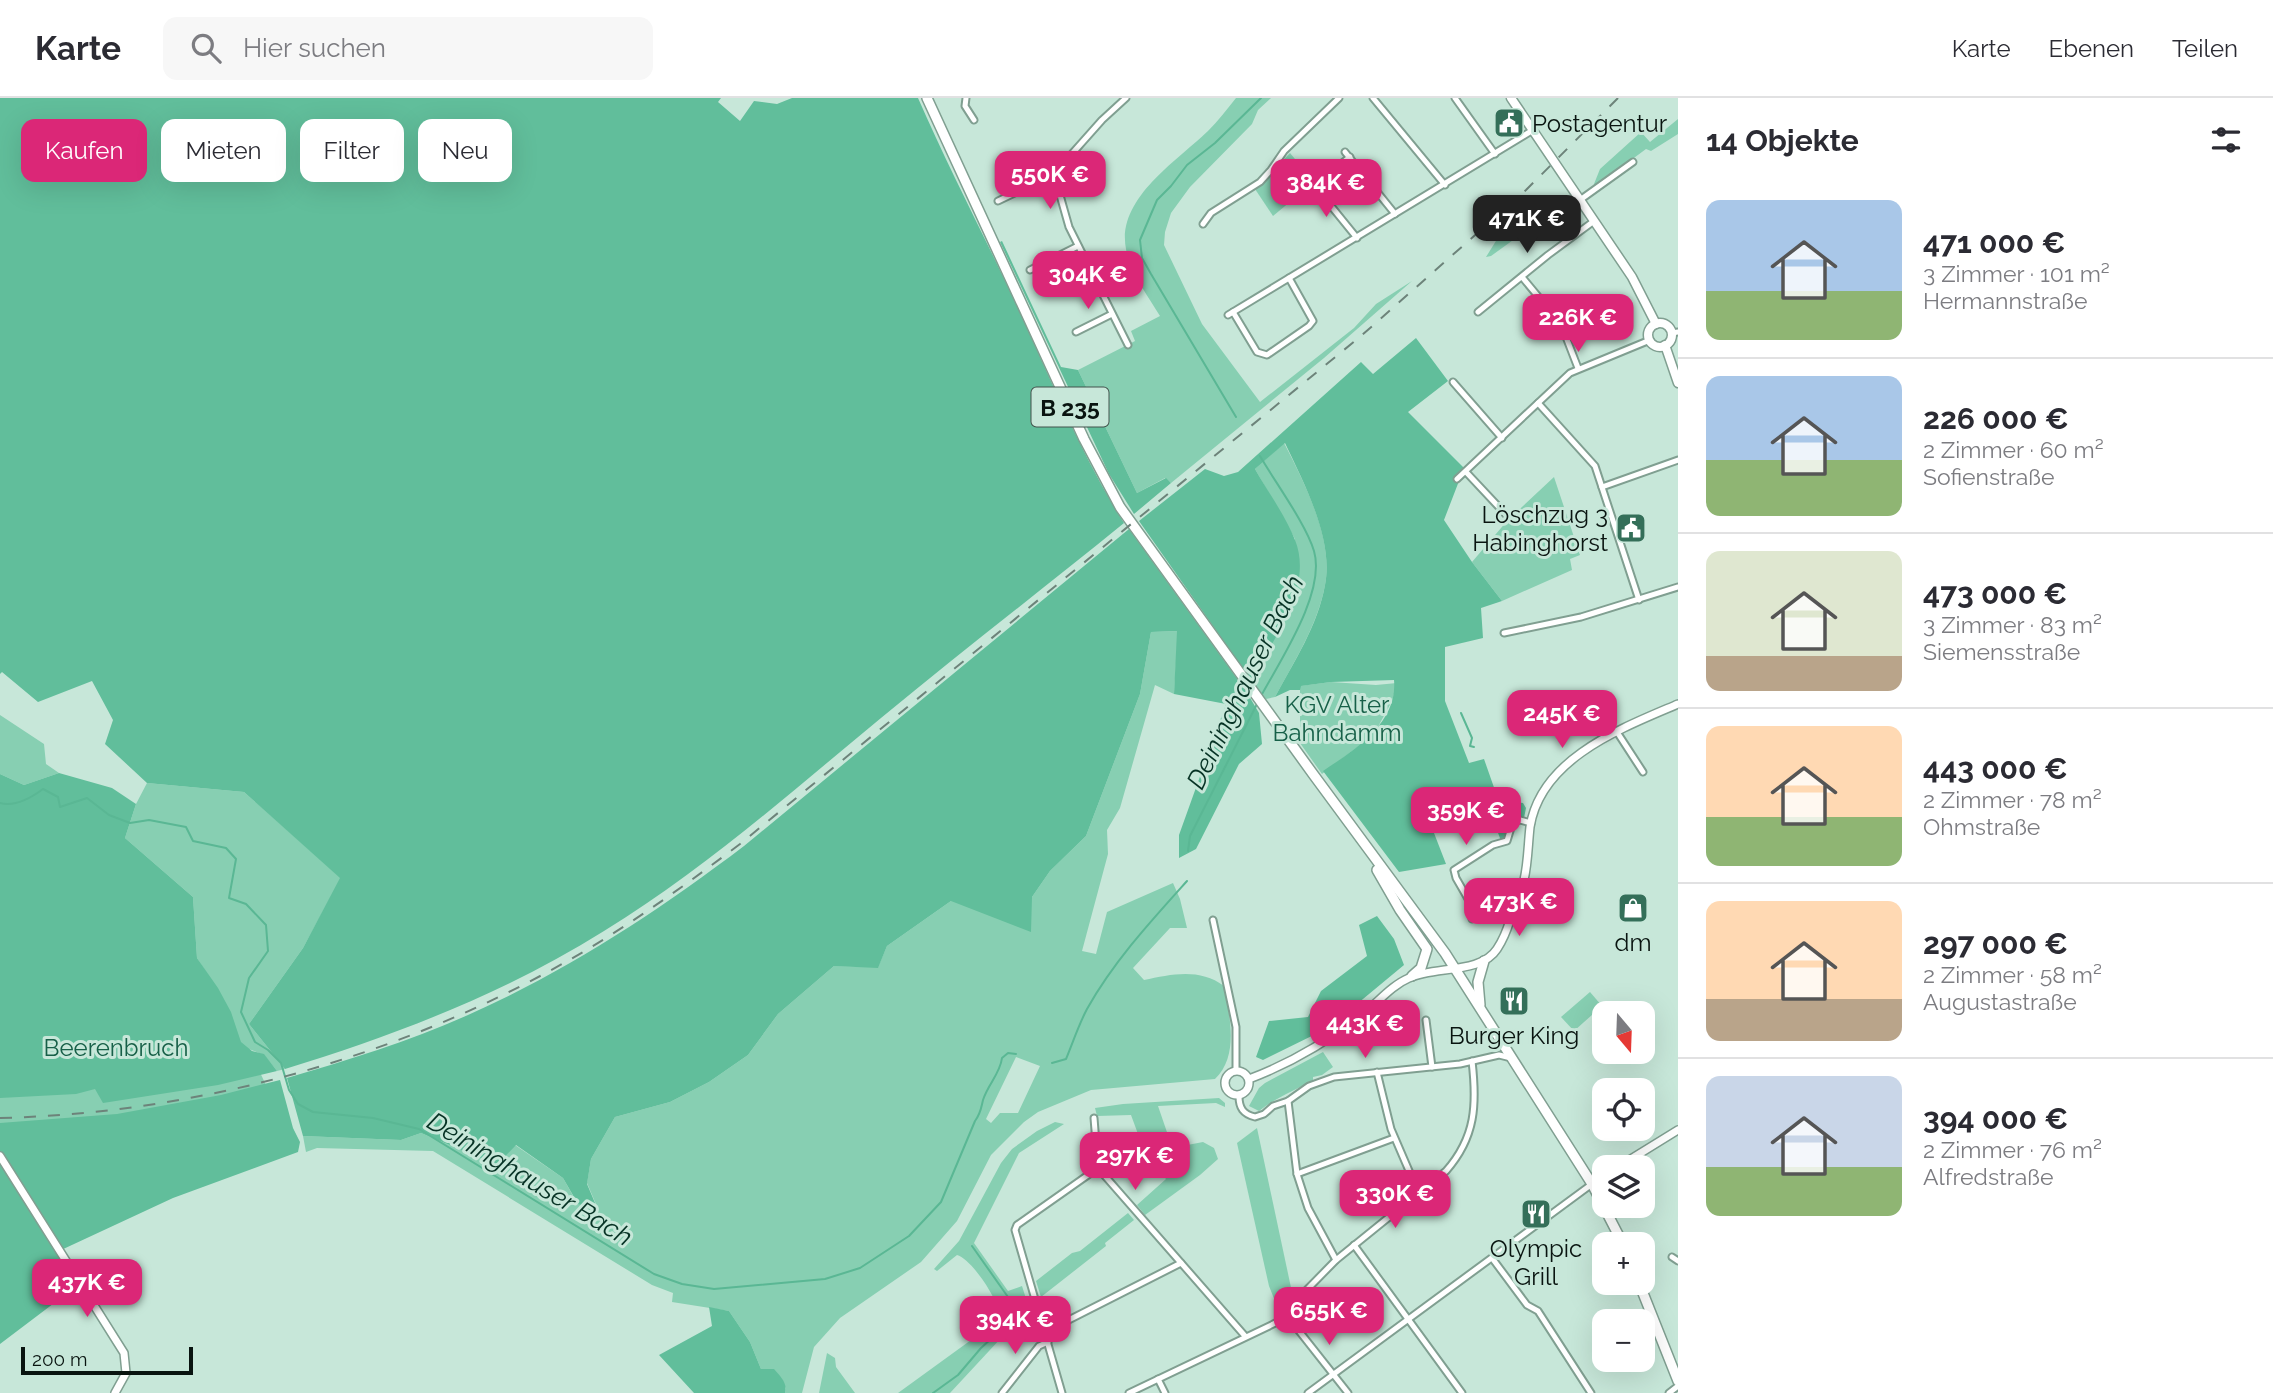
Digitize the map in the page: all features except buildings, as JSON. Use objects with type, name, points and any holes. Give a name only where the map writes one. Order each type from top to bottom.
[{"type":"main road","name":"B 235","points":[[927,98],[1101,474],[1120,507],[1455,968],[1592,1184]]},
{"type":"main road","points":[[1511,98],[1639,289],[1656,324]]},
{"type":"main road","points":[[1656,324],[1666,325],[1675,332],[1665,345],[1656,345],[1650,340],[1650,329],[1656,324]]},
{"type":"main road","points":[[1665,345],[1678,383]]},
{"type":"main road","points":[[1361,841],[1399,910],[1427,949],[1421,968],[1412,976]]},
{"type":"main road","points":[[1480,1007],[1478,982],[1484,961]]},
{"type":"main road","points":[[1644,1295],[1678,1384]]},
{"type":"street","points":[[966,98],[965,106],[974,120]]},
{"type":"street","points":[[998,201],[1054,174],[1102,120],[1126,98]]},
{"type":"street","points":[[1203,224],[1211,213],[1260,182],[1284,151],[1339,98]]},
{"type":"street","points":[[1373,98],[1445,185]]},
{"type":"street","points":[[1455,98],[1495,154]]},
{"type":"street","points":[[1289,278],[1313,321],[1267,355],[1257,352],[1230,314],[1289,278],[1395,214],[1445,185],[1533,130]]},
{"type":"street","points":[[1345,152],[1395,214]]},
{"type":"street","points":[[1350,157],[1314,185],[1357,237]]},
{"type":"street","points":[[1580,200],[1633,162]]},
{"type":"street","points":[[1054,174],[1062,207],[1078,246],[1128,345]]},
{"type":"street","points":[[1478,312],[1594,221]]},
{"type":"street","points":[[1030,270],[1078,246]]},
{"type":"street","points":[[1522,277],[1561,324],[1578,368]]},
{"type":"street","points":[[1076,332],[1112,314]]},
{"type":"street","points":[[1457,479],[1570,373],[1650,340]]},
{"type":"street","points":[[1453,382],[1502,438]]},
{"type":"street","points":[[1538,403],[1591,460],[1639,600]]},
{"type":"street","points":[[1602,487],[1678,460]]},
{"type":"street","points":[[1466,472],[1511,520]]},
{"type":"street","points":[[1504,633],[1581,617],[1678,587]]},
{"type":"street","points":[[1249,1079],[1313,1049],[1359,1018],[1394,987],[1412,976],[1470,966],[1484,961],[1497,950],[1522,890],[1531,823],[1538,800],[1548,784],[1563,768],[1589,748],[1678,704]]},
{"type":"street","points":[[1617,732],[1643,772]]},
{"type":"street","points":[[1472,919],[1471,904],[1454,870],[1493,845],[1507,841],[1513,821],[1531,823]]},
{"type":"street","points":[[1213,920],[1236,1027],[1236,1071]]},
{"type":"street","points":[[1426,1020],[1432,1067]]},
{"type":"street","points":[[1239,1096],[1243,1112],[1255,1117],[1288,1101],[1320,1080],[1432,1067],[1499,1055],[1514,1059]]},
{"type":"street","points":[[1348,1393],[1288,1317],[1287,1310],[1336,1260],[1446,1171],[1458,1157],[1467,1141],[1475,1092],[1472,1061]]},
{"type":"street","points":[[1236,1071],[1244,1073],[1249,1079],[1248,1090],[1239,1096],[1229,1093],[1224,1084],[1228,1075],[1236,1071]]},
{"type":"street","points":[[1377,1072],[1394,1138],[1418,1192]]},
{"type":"street","points":[[1288,1101],[1297,1174],[1308,1208],[1336,1260]]},
{"type":"street","points":[[1094,1118],[1098,1168],[1245,1336]]},
{"type":"street","points":[[1637,1155],[1678,1130]]},
{"type":"street","points":[[1297,1174],[1394,1138]]},
{"type":"street","points":[[0,1156],[124,1353],[126,1373],[116,1393]]},
{"type":"street","points":[[1062,1393],[1015,1230],[1017,1225],[1098,1168]]},
{"type":"street","points":[[1308,1393],[1592,1184]]},
{"type":"street","points":[[1354,1245],[1462,1393]]},
{"type":"street","points":[[1492,1258],[1527,1306],[1538,1311],[1591,1393]]},
{"type":"street","points":[[1045,1332],[1181,1263]]},
{"type":"street","points":[[1129,1393],[1288,1317]]},
{"type":"street","points":[[1002,1393],[1040,1346],[1048,1342]]},
{"type":"street","points":[[1158,1379],[1165,1393]]},
{"type":"street","points":[[1669,1393],[1678,1384]]},
{"type":"green space","points":[[0,98],[721,98],[718,102],[740,121],[754,101],[777,104],[792,98],[918,98],[1080,444],[1124,523],[746,829],[641,907],[566,953],[489,993],[409,1027],[285,1069],[249,1024],[303,948],[340,878],[244,792],[147,783],[105,744],[113,720],[92,681],[38,702],[2,672],[0,674]]},
{"type":"green space","points":[[1236,98],[1271,98],[1258,110],[1252,124],[1190,187],[1171,213],[1164,245],[1202,324],[1260,402],[1354,328],[1376,304],[1412,281],[1324,358],[1171,483],[1165,478],[1137,493],[1078,370],[1135,341],[1131,331],[1160,316],[1128,258],[1125,231],[1130,214],[1152,182],[1208,131]]},
{"type":"green space","points":[[1678,119],[1678,134],[1651,151],[1646,149],[1592,189],[1600,169],[1641,132],[1650,142]]},
{"type":"green space","points":[[1290,153],[1314,182],[1273,216],[1255,189]]},
{"type":"green space","points":[[1531,204],[1556,235],[1527,230],[1486,257],[1504,228]]},
{"type":"green space","points":[[1002,241],[1061,367],[1078,370],[1137,493],[1166,478],[1171,483],[1134,514],[1109,474],[1000,242]]},
{"type":"green space","points":[[1416,338],[1448,381],[1408,412],[1464,468],[1444,520],[1502,601],[1481,608],[1483,638],[1445,647],[1445,701],[1469,763],[1484,759],[1497,796],[1505,801],[1523,803],[1526,808],[1524,818],[1511,818],[1507,835],[1501,841],[1490,811],[1434,833],[1446,864],[1399,872],[1323,771],[1372,734],[1389,709],[1394,680],[1301,686],[1300,690],[1290,690],[1275,697],[1317,614],[1327,568],[1316,512],[1285,443],[1255,469],[1295,540],[1299,576],[1280,631],[1251,680],[1139,521],[1205,469],[1224,476],[1238,472],[1361,362],[1373,374]]},
{"type":"green space","points":[[1284,443],[1315,511],[1327,567],[1322,600],[1311,628],[1275,697],[1266,699],[1251,680],[1270,644],[1295,539],[1255,469]]},
{"type":"green space","points":[[1554,477],[1580,555],[1570,559],[1572,570],[1502,601],[1472,562],[1507,521]]},
{"type":"green space","points":[[1129,529],[1259,713],[1262,744],[1239,764],[1196,849],[1179,858],[1179,835],[1226,704],[1174,694],[1177,631],[1151,632],[1140,694],[1086,836],[1050,871],[1032,897],[1031,932],[951,901],[887,946],[878,968],[834,966],[778,1014],[748,1055],[709,1082],[670,1102],[615,1117],[591,1159],[587,1184],[598,1210],[578,1204],[563,1178],[516,1145],[497,1165],[421,1133],[401,1140],[303,1136],[287,1078],[401,1042],[468,1015],[576,960],[645,917],[744,846]]},
{"type":"green space","points":[[1178,631],[1174,694],[1155,685],[1120,808],[1107,830],[1108,854],[1082,951],[1096,954],[1107,912],[1173,883],[1187,928],[1170,928],[1133,968],[1144,980],[1186,974],[1215,980],[1224,986],[1231,1035],[1223,1070],[1215,1079],[1091,1090],[1038,1112],[1024,1122],[991,1155],[957,1221],[921,1262],[840,1318],[814,1347],[802,1393],[785,1393],[786,1388],[761,1369],[750,1342],[729,1311],[672,1302],[673,1293],[652,1285],[433,1151],[317,1148],[306,1152],[303,1136],[401,1140],[421,1133],[497,1165],[515,1145],[563,1178],[577,1203],[598,1209],[587,1183],[591,1159],[615,1117],[670,1102],[709,1082],[748,1055],[778,1014],[834,966],[878,967],[887,946],[951,901],[1032,897],[1050,871],[1086,836],[1140,694],[1151,632]],"holes":[[[1016,1057],[1040,1066],[1018,1113],[1000,1113],[991,1123],[986,1119]]]},
{"type":"green space","name":"KGV Alter Bahndamm","points":[[1331,682],[1376,685],[1397,683],[1392,701],[1374,734],[1322,774],[1300,743],[1300,686]]},
{"type":"green space","points":[[0,715],[44,744],[46,764],[59,773],[24,785],[0,774]]},
{"type":"green space","name":"Beerenbruch","points":[[59,773],[112,788],[136,804],[125,838],[193,897],[197,958],[231,1012],[241,1042],[252,1051],[264,1054],[277,1071],[218,1085],[103,1103],[95,1089],[76,1094],[0,1098],[0,774],[24,785]]},
{"type":"green space","name":"Beerenbruch","points":[[147,783],[244,792],[341,878],[303,948],[249,1024],[285,1069],[277,1071],[264,1055],[249,1049],[273,1100],[0,1174],[0,846],[208,975],[197,958],[193,897],[125,838],[136,804]]},
{"type":"green space","points":[[1377,916],[1394,939],[1404,965],[1328,1028],[1263,1060],[1256,1057],[1269,1021],[1308,1017],[1321,991],[1367,956],[1359,925]]},
{"type":"green space","points":[[1590,992],[1598,1001],[1592,1001],[1592,1015],[1574,1031],[1561,1017]]},
{"type":"green space","points":[[1323,1052],[1333,1067],[1259,1111],[1249,1106],[1265,1083]]},
{"type":"green space","name":"Beerenbruch","points":[[280,1080],[293,1128],[300,1142],[298,1152],[173,1198],[59,1251],[78,1285],[0,1344],[0,1123],[117,1114],[221,1095]]},
{"type":"green space","points":[[1219,1098],[1225,1103],[1225,1107],[1216,1103],[1158,1106],[1169,1138],[1177,1147],[1203,1142],[1214,1148],[1218,1159],[1145,1215],[1137,1205],[1166,1179],[1145,1153],[1131,1115],[1097,1116],[1095,1108]]},
{"type":"green space","points":[[1055,1122],[1064,1124],[1019,1153],[974,1243],[1008,1291],[1022,1286],[1029,1308],[950,1393],[898,1393],[1000,1319],[991,1293],[963,1258],[957,1255],[937,1271],[934,1269],[959,1241],[1001,1163],[1012,1149]]},
{"type":"green space","points":[[1257,1128],[1293,1297],[1282,1308],[1275,1301],[1269,1286],[1237,1143]]},
{"type":"green space","points":[[1128,1213],[1134,1220],[1105,1243],[1106,1246],[1041,1297],[1036,1281]]},
{"type":"green space","points":[[709,1307],[729,1311],[750,1342],[761,1369],[774,1369],[784,1383],[785,1393],[694,1393],[659,1355],[712,1326]]},
{"type":"green space","points":[[827,1353],[835,1358],[836,1367],[855,1393],[819,1393]]},
{"type":"waterway","name":"Deininghauser Bach","points":[[1236,417],[1142,258],[1140,240],[1157,200],[1187,165],[1215,143],[1261,98]]},
{"type":"waterway","name":"Deininghauser Bach","points":[[1260,456],[1304,528],[1314,551],[1316,567],[1314,586],[1300,625],[1261,696]]},
{"type":"waterway","name":"Deininghauser Bach","points":[[1188,851],[1190,836],[1257,704]]},
{"type":"waterway","points":[[1461,713],[1472,738],[1470,746],[1474,747]]},
{"type":"waterway","name":"Deininghauser Bach","points":[[0,803],[17,803],[43,789],[58,797],[60,807],[87,798],[109,815],[130,823],[149,820],[186,827],[193,841],[226,848],[236,859],[229,898],[246,904],[266,925],[268,951],[249,978],[241,1012],[255,1042],[281,1063],[289,1090],[298,1104],[313,1112],[373,1118],[419,1129],[654,1274],[682,1284],[714,1289],[825,1279],[860,1268],[909,1236],[941,1202],[1002,1058],[1008,1053],[1016,1054]]},
{"type":"waterway","name":"Deininghauser Bach","points":[[1052,1063],[1066,1059],[1087,1009],[1109,974],[1187,881]]},
{"type":"waterway","points":[[933,1393],[958,1375],[1003,1328],[1011,1315],[1008,1297],[972,1246]]},
{"type":"railway","points":[[0,1118],[77,1114],[153,1104],[229,1090],[304,1071],[451,1019],[521,986],[608,937],[740,844],[1361,336],[1526,190],[1618,98]]},
{"type":"place","name":"Postagentur","points":[[1509,123]]},
{"type":"place","name":"Löschzug 3 Habinghorst","points":[[1631,528]]},
{"type":"place","name":"dm","points":[[1633,908]]},
{"type":"place","name":"Burger King","points":[[1514,1001]]},
{"type":"place","name":"Olympic Grill","points":[[1536,1214]]}]
